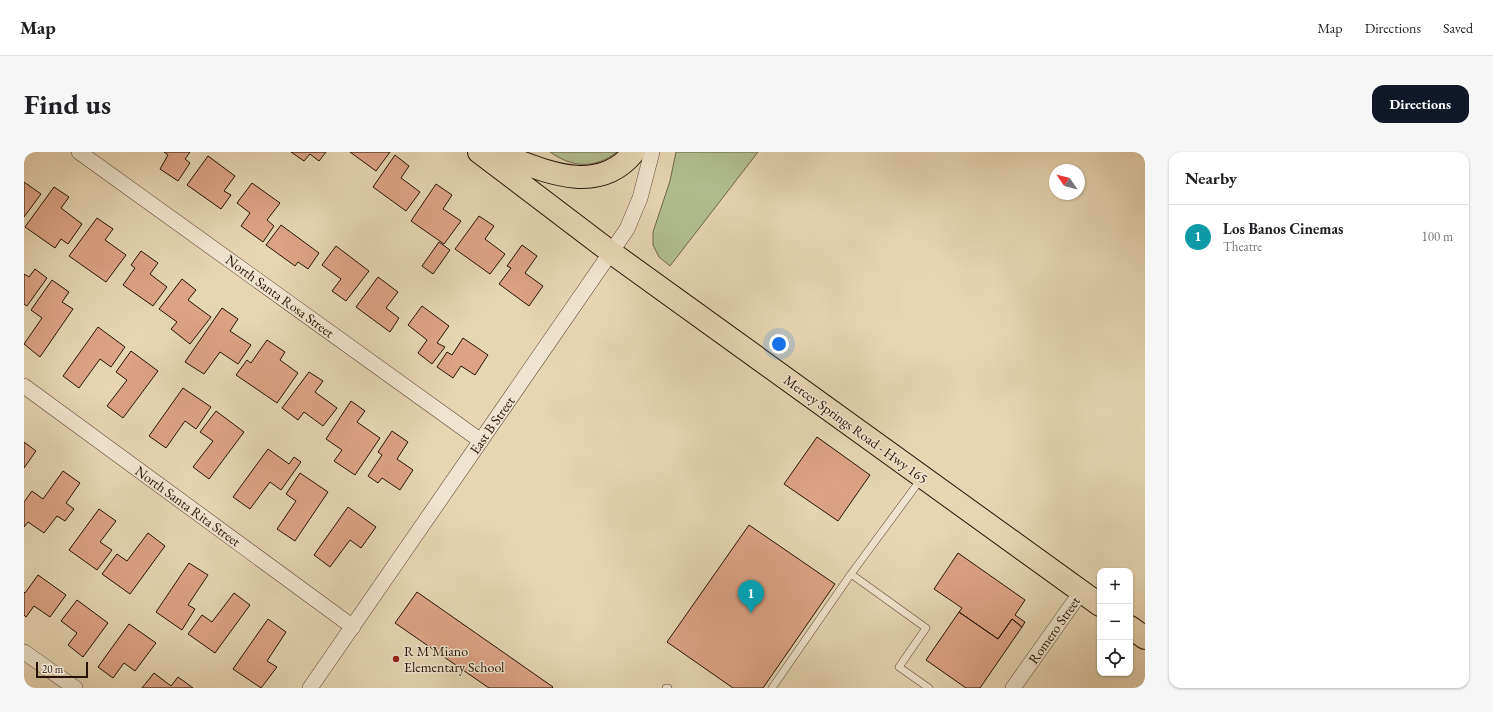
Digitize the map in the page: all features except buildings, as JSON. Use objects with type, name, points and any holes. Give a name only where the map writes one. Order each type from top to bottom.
[{"type":"main road","name":"Mercey Springs Road - Hwy 165","points":[[479,152],[612,253],[1099,604]]},
{"type":"main road","points":[[494,152],[562,176],[582,178],[598,176],[617,166],[634,152]]},
{"type":"main road","points":[[1133,629],[1145,638]]},
{"type":"street","name":"North Santa Rosa Street","points":[[79,152],[481,441]]},
{"type":"street","name":"East B Street","points":[[310,688],[612,253],[627,229],[640,198],[652,152]]},
{"type":"street","name":"North Santa Rita Street","points":[[24,386],[353,627]]},
{"type":"street","name":"Romero Street","points":[[1013,688],[1081,592]]},
{"type":"street","points":[[24,652],[56,683],[75,688]]},
{"type":"lane","points":[[772,688],[851,574],[922,477]]},
{"type":"lane","points":[[851,574],[926,628],[899,667],[929,688]]},
{"type":"green space","points":[[550,152],[617,152],[608,158],[592,164],[575,164]]},
{"type":"green space","points":[[676,152],[758,152],[670,266],[659,257],[653,245],[653,232],[670,181]]},
{"type":"place","name":"Los Banos Cinemas","points":[[751,613]]},
{"type":"place","name":"R M Miano Elementary School","points":[[396,659]]}]
